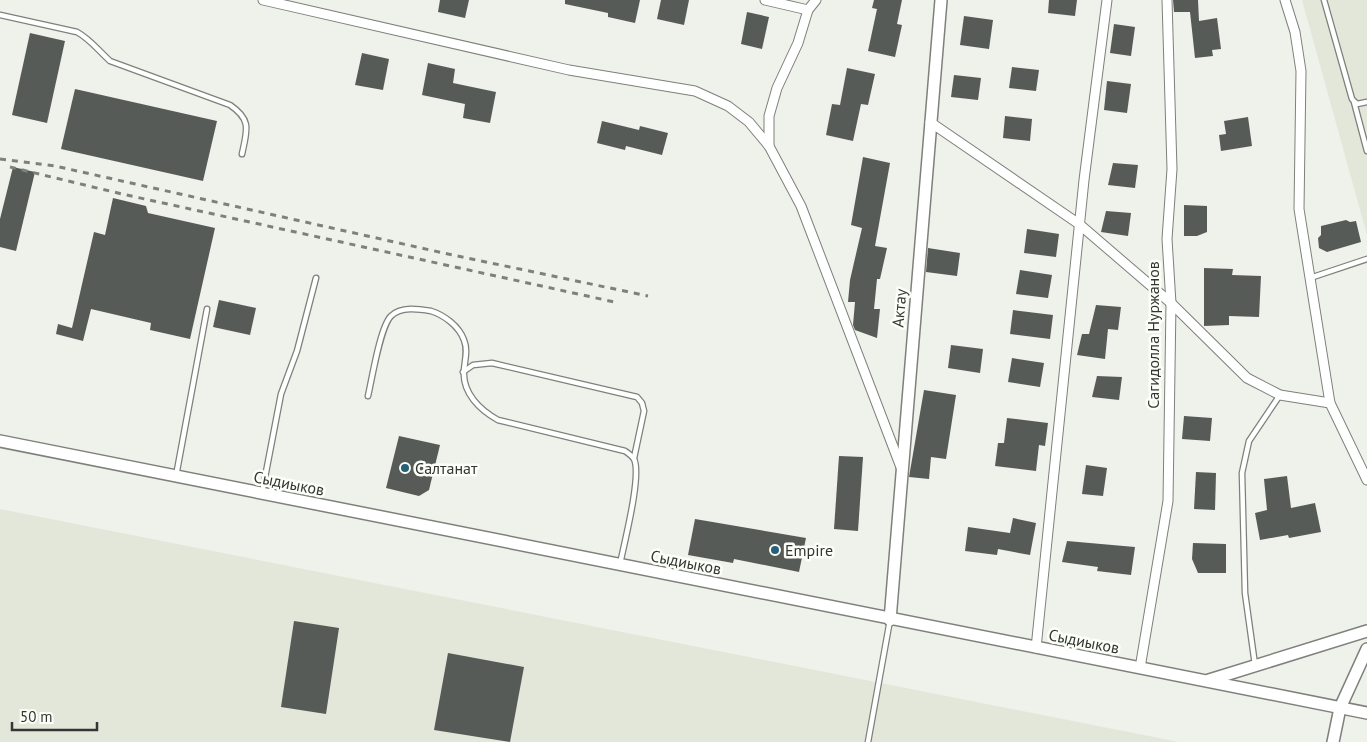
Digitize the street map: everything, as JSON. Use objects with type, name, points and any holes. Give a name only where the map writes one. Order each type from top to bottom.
[{"type":"street","points":[[263,0],[569,70],[695,91],[728,106],[749,122],[768,146],[801,206],[902,471]]},
{"type":"street","points":[[765,0],[808,10]]},
{"type":"street","points":[[768,146],[768,116],[777,88],[798,43],[808,10],[816,0]]},
{"type":"street","name":"Актау","points":[[890,620],[941,0]]},
{"type":"street","points":[[1036,648],[1079,224],[1107,0]]},
{"type":"street","name":"Сагидолла Нуржанов","points":[[1140,668],[1168,501],[1171,303],[1167,239],[1172,170],[1167,0]]},
{"type":"street","points":[[1285,0],[1295,32],[1301,71],[1299,209],[1330,403],[1367,480]]},
{"type":"street","points":[[930,122],[1079,224],[1171,303],[1247,378],[1280,395],[1330,403]]},
{"type":"street","name":"Сыдиыков","points":[[0,441],[890,620],[1367,713]]},
{"type":"street","points":[[1206,681],[1367,631]]},
{"type":"street","points":[[1333,742],[1340,708],[1367,649]]},
{"type":"lane","points":[[1324,0],[1366,141],[1367,151]]},
{"type":"lane","points":[[0,15],[77,32],[86,37],[95,49],[110,61],[230,104],[242,113],[246,122],[247,130],[242,154]]},
{"type":"lane","points":[[1354,102],[1360,104],[1367,102]]},
{"type":"lane","points":[[1310,278],[1367,258]]},
{"type":"lane","points":[[261,494],[281,394],[297,351],[316,278]]},
{"type":"lane","points":[[176,477],[207,309]]},
{"type":"lane","points":[[368,396],[384,330],[391,316],[401,310],[419,309],[440,314],[456,327],[464,339],[466,352],[463,372],[467,388],[474,402],[485,413],[498,420],[625,451],[634,458]]},
{"type":"lane","points":[[463,372],[473,365],[492,363],[637,398],[642,403],[644,410],[634,458],[636,469],[635,486],[620,566]]},
{"type":"lane","points":[[1255,665],[1245,593],[1242,473],[1249,441],[1280,395]]},
{"type":"lane","points":[[868,742],[890,620]]},
{"type":"shaded area","points":[[1302,0],[1367,0],[1367,235]]},
{"type":"shaded area","points":[[0,509],[1179,742],[0,742]]},
{"type":"building","points":[[440,0],[469,0],[465,18],[438,12]]},
{"type":"building","points":[[565,0],[640,0],[635,23],[608,17],[608,13],[565,4]]},
{"type":"building","points":[[661,0],[689,0],[684,25],[657,19]]},
{"type":"building","points":[[874,0],[902,0],[897,24],[902,25],[895,57],[868,51],[877,9],[872,8]]},
{"type":"building","points":[[1049,0],[1077,0],[1075,16],[1048,13]]},
{"type":"building","points":[[1173,0],[1198,0],[1199,21],[1217,18],[1221,49],[1212,50],[1213,56],[1195,58],[1190,12],[1174,12]]},
{"type":"building","points":[[747,12],[769,17],[762,49],[741,44]]},
{"type":"building","points":[[964,16],[993,20],[989,49],[960,45]]},
{"type":"building","points":[[1114,24],[1135,27],[1131,56],[1110,53]]},
{"type":"building","points":[[30,33],[65,41],[47,123],[12,115]]},
{"type":"building","points":[[362,53],[389,59],[383,90],[355,85]]},
{"type":"building","points":[[428,63],[455,69],[453,83],[496,92],[490,123],[463,118],[465,104],[422,95]]},
{"type":"building","points":[[1012,67],[1039,70],[1036,91],[1009,88]]},
{"type":"building","points":[[847,68],[875,74],[868,105],[861,104],[853,141],[826,135],[832,104],[840,105]]},
{"type":"building","points":[[954,75],[981,78],[978,100],[951,97]]},
{"type":"building","points":[[1107,81],[1131,84],[1127,113],[1104,110]]},
{"type":"building","points":[[75,89],[217,121],[203,181],[61,149]]},
{"type":"building","points":[[1005,116],[1032,119],[1030,141],[1003,138]]},
{"type":"building","points":[[1248,117],[1252,146],[1221,151],[1219,135],[1226,134],[1224,121]]},
{"type":"building","points":[[602,121],[639,130],[640,126],[668,133],[662,155],[626,146],[625,150],[597,143]]},
{"type":"building","points":[[863,157],[890,163],[875,246],[887,248],[880,279],[877,279],[874,309],[880,309],[877,338],[855,330],[853,325],[855,302],[848,302],[850,280],[862,228],[851,225]]},
{"type":"building","points":[[1113,163],[1138,165],[1135,188],[1108,185]]},
{"type":"building","points":[[13,167],[35,172],[16,251],[0,247],[0,219]]},
{"type":"building","points":[[113,198],[146,206],[148,213],[215,228],[190,339],[150,330],[151,323],[91,309],[83,341],[56,334],[58,324],[72,328],[94,232],[105,235]]},
{"type":"building","points":[[1184,205],[1207,206],[1207,232],[1197,236],[1184,236]]},
{"type":"building","points":[[1106,211],[1131,213],[1128,236],[1101,232]]},
{"type":"building","points":[[1346,220],[1350,222],[1356,221],[1361,242],[1327,252],[1319,248],[1318,238],[1321,235],[1321,226]]},
{"type":"building","points":[[1027,229],[1059,234],[1056,257],[1024,253]]},
{"type":"building","points":[[928,248],[960,253],[957,276],[926,272]]},
{"type":"building","points":[[1204,268],[1233,269],[1232,275],[1261,276],[1259,317],[1229,316],[1229,325],[1204,326]]},
{"type":"building","points":[[1020,270],[1052,275],[1048,298],[1016,294]]},
{"type":"building","points":[[219,300],[256,308],[250,335],[213,327]]},
{"type":"building","points":[[1096,305],[1121,307],[1118,330],[1108,329],[1105,359],[1077,355],[1082,334],[1089,334]]},
{"type":"building","points":[[1013,310],[1053,315],[1050,339],[1010,334]]},
{"type":"building","points":[[951,345],[983,349],[980,373],[948,368]]},
{"type":"building","points":[[1012,358],[1044,363],[1040,387],[1008,382]]},
{"type":"building","points":[[1097,376],[1122,377],[1119,400],[1092,397]]},
{"type":"building","points":[[924,390],[956,395],[946,459],[931,457],[929,479],[909,477]]},
{"type":"building","points":[[1184,416],[1212,418],[1210,441],[1182,439]]},
{"type":"building","points":[[1007,418],[1048,423],[1045,446],[1039,445],[1036,471],[995,466],[998,443],[1004,443]]},
{"type":"building","points":[[399,436],[440,445],[429,490],[419,496],[386,488]]},
{"type":"building","points":[[839,456],[863,457],[858,531],[834,529]]},
{"type":"building","points":[[1086,465],[1107,468],[1103,496],[1082,494]]},
{"type":"building","points":[[1196,472],[1216,473],[1215,510],[1194,509]]},
{"type":"building","points":[[1287,476],[1291,508],[1315,503],[1321,532],[1289,538],[1288,535],[1260,540],[1255,513],[1267,510],[1264,479]]},
{"type":"building","points":[[1013,518],[1036,523],[1030,555],[998,549],[997,555],[965,551],[968,527],[1010,533]]},
{"type":"building","points":[[695,519],[806,538],[799,572],[734,559],[733,563],[688,555]]},
{"type":"building","points":[[1067,541],[1135,547],[1131,575],[1097,571],[1098,567],[1062,562]]},
{"type":"building","points":[[1193,543],[1226,544],[1226,573],[1198,573],[1192,559]]},
{"type":"building","points":[[294,621],[339,628],[326,714],[281,707]]},
{"type":"building","points":[[448,653],[524,667],[510,742],[434,730]]},
{"type":"railway","points":[[0,159],[55,166],[448,254],[648,296]]},
{"type":"railway","points":[[10,167],[122,194],[619,303]]},
{"type":"place","name":"Салтанат","points":[[405,468]]},
{"type":"place","name":"Empire","points":[[775,550]]}]
